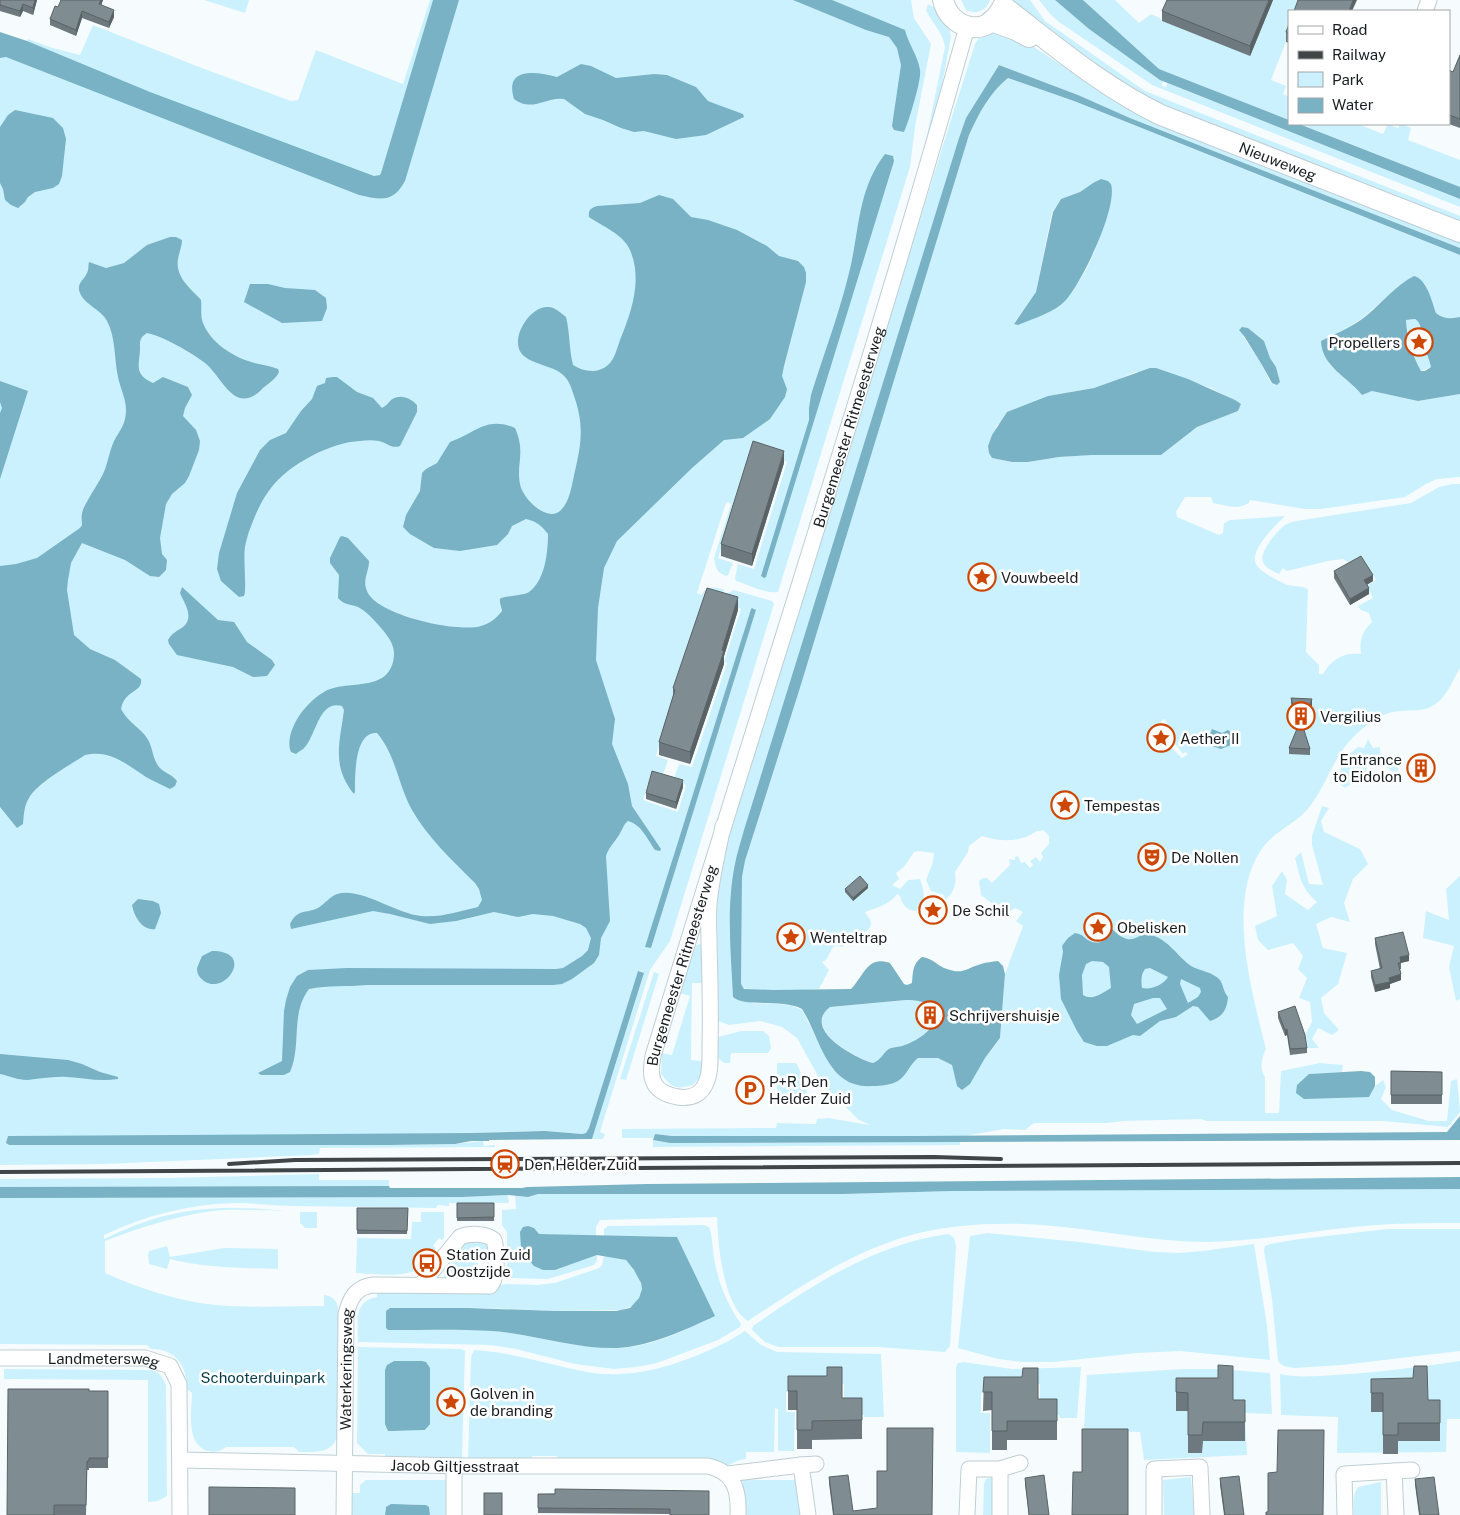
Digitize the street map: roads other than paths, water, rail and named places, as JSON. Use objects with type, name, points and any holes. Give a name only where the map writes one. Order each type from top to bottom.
[{"type":"street","points":[[940,1],[951,18],[967,26],[980,26],[999,9]]},
{"type":"street","name":"Nieuweweg","points":[[999,9],[1136,103],[1161,115],[1460,232]]},
{"type":"street","name":"Burgemeester Ritmeesterweg","points":[[723,826],[709,905],[711,1029],[709,1071],[703,1090],[696,1096],[681,1098],[662,1093],[656,1088],[652,1081],[652,1063],[723,826],[915,207],[967,26]]},
{"type":"street","name":"Waterkeringsweg","points":[[344,1515],[346,1324],[350,1302],[358,1290],[368,1286],[490,1286],[495,1277],[494,1240],[487,1235],[460,1237],[421,1285]]},
{"type":"street","name":"Landmetersweg","points":[[0,1358],[145,1358],[170,1366],[179,1384],[180,1515]]},
{"type":"street","name":"Jacob Giltjesstraat","points":[[180,1460],[454,1466],[701,1466],[716,1468],[728,1474],[809,1464],[808,1515]]},
{"type":"street","points":[[968,1515],[969,1469],[1000,1469],[1020,1463]]},
{"type":"street","points":[[454,1466],[454,1515]]},
{"type":"street","points":[[1154,1515],[1154,1468],[1200,1468],[1202,1515]]},
{"type":"street","points":[[1000,1469],[1000,1515]]},
{"type":"street","points":[[1345,1515],[1344,1474],[1412,1470]]},
{"type":"street","points":[[1394,1471],[1396,1515]]},
{"type":"street","points":[[728,1474],[736,1490],[738,1515]]},
{"type":"water","points":[[433,0],[459,0],[405,181],[396,193],[380,199],[359,195],[6,57],[0,58],[0,32],[27,41],[150,92],[374,176],[381,173]]},
{"type":"water","points":[[793,0],[832,0],[905,30],[917,60],[920,75],[904,132],[894,130],[892,126],[901,65],[897,48],[889,37],[866,30]]},
{"type":"water","points":[[1055,0],[1083,0],[1159,69],[1288,120],[1288,125],[1302,125],[1460,187],[1460,199],[1160,80],[1089,29]]},
{"type":"water","points":[[581,64],[591,66],[616,78],[654,74],[667,75],[696,87],[708,101],[743,114],[744,117],[706,135],[676,139],[644,131],[634,132],[621,128],[585,114],[564,99],[527,104],[514,99],[512,88],[518,76],[532,73],[557,77]]},
{"type":"water","points":[[999,65],[1460,248],[1460,255],[1074,101],[1008,78],[990,97],[969,135],[745,861],[742,877],[741,984],[744,989],[851,989],[871,964],[882,961],[890,963],[904,984],[907,985],[912,983],[915,966],[922,957],[952,971],[965,970],[983,963],[998,961],[1003,966],[1005,974],[1000,1038],[985,1058],[970,1084],[962,1090],[957,1086],[952,1065],[938,1058],[918,1058],[898,1081],[879,1086],[857,1085],[835,1071],[827,1060],[802,1009],[785,1004],[746,1002],[733,997],[730,930],[732,880],[744,830],[966,118]],"holes":[[[906,1000],[924,1002],[932,1006],[938,1013],[936,1019],[930,1029],[920,1038],[908,1044],[889,1049],[873,1063],[844,1049],[826,1033],[822,1024],[823,1016],[830,1007]]]},
{"type":"water","points":[[15,110],[53,118],[63,128],[66,139],[62,176],[59,184],[53,188],[35,192],[18,208],[5,200],[0,183],[0,127],[8,115]]},
{"type":"water","points":[[885,154],[893,156],[894,161],[766,577],[764,578],[761,576],[809,420],[811,395],[848,277],[864,198],[876,168]]},
{"type":"water","points":[[1101,179],[1111,184],[1112,195],[1109,210],[1097,244],[1081,278],[1061,305],[1044,315],[1018,325],[1014,324],[1036,292],[1053,212],[1061,199],[1080,192]]},
{"type":"water","points":[[659,195],[673,199],[691,217],[708,220],[737,230],[767,246],[779,256],[798,261],[804,267],[806,273],[806,282],[782,376],[787,389],[785,397],[770,419],[743,438],[724,440],[692,468],[617,541],[604,568],[598,608],[596,660],[615,719],[612,744],[628,784],[632,806],[661,849],[660,851],[655,850],[637,825],[628,821],[625,824],[606,856],[610,921],[601,938],[599,955],[594,963],[572,979],[562,984],[553,985],[367,985],[309,989],[300,1009],[295,1051],[290,1072],[284,1075],[261,1075],[258,1073],[282,1061],[286,1000],[290,987],[297,976],[308,970],[347,968],[556,969],[563,968],[588,950],[591,938],[586,928],[580,924],[553,916],[533,914],[518,917],[494,912],[456,921],[430,924],[373,911],[291,929],[290,924],[299,913],[318,908],[337,894],[357,894],[401,911],[421,916],[450,914],[478,907],[482,900],[475,883],[441,848],[418,820],[407,800],[389,751],[377,733],[369,734],[360,747],[357,756],[354,794],[342,774],[340,764],[339,743],[344,710],[342,706],[334,705],[323,713],[309,741],[296,754],[291,752],[289,741],[297,719],[315,698],[333,688],[364,684],[382,678],[389,672],[393,662],[394,653],[388,636],[362,609],[345,603],[338,598],[339,575],[330,563],[330,558],[340,537],[348,538],[369,561],[365,583],[367,591],[373,600],[385,608],[418,620],[454,627],[481,626],[493,620],[502,611],[500,599],[529,592],[539,581],[546,557],[548,534],[536,523],[526,519],[512,526],[508,534],[497,545],[460,551],[434,548],[410,534],[403,527],[406,515],[420,491],[422,473],[437,463],[450,442],[481,427],[496,424],[515,428],[520,444],[520,484],[525,496],[536,508],[543,512],[549,514],[561,510],[569,497],[572,487],[580,441],[581,432],[577,404],[566,378],[556,370],[528,359],[523,355],[519,350],[518,337],[523,325],[531,315],[541,308],[552,308],[566,317],[573,365],[595,371],[608,365],[616,353],[634,296],[634,261],[627,244],[612,231],[589,217],[589,213],[597,206],[640,203]]},
{"type":"water","points":[[170,237],[182,240],[178,259],[179,271],[184,282],[201,300],[202,320],[211,337],[223,348],[237,356],[278,369],[279,372],[274,379],[253,396],[245,399],[237,397],[230,392],[205,363],[193,355],[169,341],[154,335],[147,333],[141,338],[140,373],[153,383],[163,377],[188,387],[192,395],[183,416],[196,430],[200,441],[199,450],[189,476],[185,483],[172,494],[166,504],[160,538],[162,554],[167,560],[166,570],[159,577],[150,576],[125,560],[82,543],[71,563],[67,590],[74,635],[90,649],[115,660],[141,679],[139,687],[126,698],[121,709],[127,718],[147,738],[159,767],[177,781],[175,786],[170,789],[110,756],[102,754],[85,755],[54,775],[33,792],[24,810],[23,824],[17,828],[0,807],[0,566],[37,558],[80,528],[83,511],[103,474],[112,445],[125,419],[126,406],[118,377],[110,328],[101,313],[84,299],[79,290],[80,283],[88,272],[89,262],[106,268],[124,263],[147,245]]},
{"type":"water","points":[[1414,276],[1419,278],[1426,286],[1436,313],[1447,318],[1460,317],[1460,394],[1418,401],[1372,391],[1362,395],[1330,365],[1322,350],[1321,341],[1361,320]],"holes":[[[1415,319],[1418,321],[1431,367],[1425,371],[1421,371],[1410,346],[1406,320]]]},
{"type":"water","points":[[250,284],[268,284],[285,288],[315,290],[326,298],[327,308],[322,321],[282,323],[244,302]]},
{"type":"water","points":[[1242,327],[1248,328],[1264,341],[1270,358],[1276,367],[1280,382],[1277,385],[1272,383],[1239,330]]},
{"type":"water","points":[[1150,368],[1156,368],[1188,379],[1235,400],[1241,404],[1238,411],[1197,427],[1161,455],[1092,455],[1012,462],[992,458],[989,453],[988,446],[992,435],[1007,412],[1048,396],[1094,388]]},
{"type":"water","points":[[337,377],[357,392],[373,398],[382,408],[394,398],[402,397],[409,398],[415,402],[417,412],[400,446],[394,447],[379,441],[370,440],[349,442],[311,456],[279,479],[268,492],[254,518],[245,545],[245,593],[244,596],[239,597],[221,581],[217,569],[219,553],[237,493],[260,450],[270,440],[286,433],[312,399],[317,386],[325,383],[326,378]]},
{"type":"water","points":[[0,381],[28,391],[0,479],[0,413],[2,408],[0,402]]},
{"type":"water","points":[[182,587],[218,620],[234,622],[247,642],[272,660],[275,665],[267,676],[253,677],[233,667],[177,655],[168,640],[183,627],[188,619],[188,610],[180,593]]},
{"type":"water","points":[[751,609],[756,610],[651,948],[645,947]]},
{"type":"water","points":[[1212,729],[1222,733],[1228,730],[1232,733],[1234,739],[1231,745],[1221,749],[1212,746],[1208,739]]},
{"type":"water","points":[[138,899],[153,901],[159,904],[161,913],[155,929],[146,928],[139,922],[132,905]]},
{"type":"water","points":[[1112,929],[1125,939],[1146,934],[1157,937],[1168,944],[1191,966],[1217,977],[1228,997],[1224,1012],[1210,1021],[1198,1007],[1193,1006],[1176,1017],[1160,1021],[1140,1036],[1133,1035],[1107,1046],[1097,1046],[1084,1042],[1061,999],[1059,975],[1063,952],[1062,946],[1075,933],[1097,943],[1107,939]],"holes":[[[1092,961],[1103,962],[1109,967],[1111,988],[1094,997],[1083,995],[1082,975],[1086,964]],[[1150,968],[1168,977],[1157,986],[1142,988],[1142,978],[1145,969]],[[1181,979],[1200,988],[1201,992],[1198,997],[1188,1003],[1180,984]],[[1153,998],[1160,998],[1167,1009],[1137,1024],[1131,1015],[1134,1004]]]},
{"type":"water","points":[[212,951],[225,953],[232,958],[234,964],[232,972],[227,978],[220,983],[212,984],[201,978],[197,968],[202,956]]},
{"type":"water","points":[[638,971],[644,973],[592,1139],[489,1140],[455,1144],[388,1145],[9,1145],[6,1143],[8,1136],[545,1131],[586,1133]]},
{"type":"water","points":[[0,1054],[68,1060],[118,1077],[118,1079],[98,1080],[52,1077],[27,1080],[17,1079],[0,1074]]},
{"type":"water","points":[[1370,1072],[1375,1077],[1375,1086],[1369,1097],[1304,1099],[1296,1093],[1297,1085],[1309,1074]]},
{"type":"water","points":[[1460,1116],[1460,1140],[670,1143],[653,1140],[655,1134],[672,1136],[917,1136],[1447,1132]]},
{"type":"water","points":[[1460,1177],[1460,1189],[953,1191],[843,1194],[538,1194],[528,1197],[508,1195],[462,1197],[0,1198],[0,1187],[389,1186],[390,1188],[522,1188],[647,1184]]},
{"type":"water","points":[[523,1227],[534,1228],[539,1234],[677,1237],[715,1316],[655,1341],[617,1348],[570,1344],[492,1331],[388,1330],[386,1328],[386,1311],[390,1308],[616,1311],[630,1308],[639,1298],[642,1289],[641,1283],[626,1260],[597,1255],[555,1270],[543,1270],[534,1266],[521,1248],[520,1232]]},
{"type":"water","points":[[394,1361],[422,1361],[426,1362],[430,1368],[430,1424],[425,1430],[388,1431],[385,1424],[385,1370],[387,1365]]},
{"type":"water","points":[[391,1504],[426,1505],[429,1507],[430,1515],[385,1515],[386,1507]]},
{"type":"railway","points":[[229,1164],[295,1160],[934,1157],[1001,1159]]},
{"type":"railway","points":[[0,1172],[1460,1163]]},
{"type":"place","name":"Propellers","points":[[1419,342]]},
{"type":"place","name":"Vouwbeeld","points":[[982,577]]},
{"type":"place","name":"Vergilius","points":[[1301,716]]},
{"type":"place","name":"Aether II","points":[[1161,738]]},
{"type":"place","name":"Entrance to Eidolon","points":[[1421,768]]},
{"type":"place","name":"Tempestas","points":[[1065,805]]},
{"type":"place","name":"De Nollen","points":[[1152,857]]},
{"type":"place","name":"De Schil","points":[[933,910]]},
{"type":"place","name":"Obelisken","points":[[1098,927]]},
{"type":"place","name":"Wenteltrap","points":[[791,937]]},
{"type":"place","name":"Schrijvershuisje","points":[[930,1015]]},
{"type":"place","name":"P+R Den Helder Zuid","points":[[750,1090]]},
{"type":"place","name":"Den Helder Zuid","points":[[505,1164]]},
{"type":"place","name":"Station Zuid Oostzijde","points":[[427,1263]]},
{"type":"place","name":"Golven in de branding","points":[[451,1402]]},
{"type":"park label","name":"Schooterduinpark","points":[[263,1377]]}]
